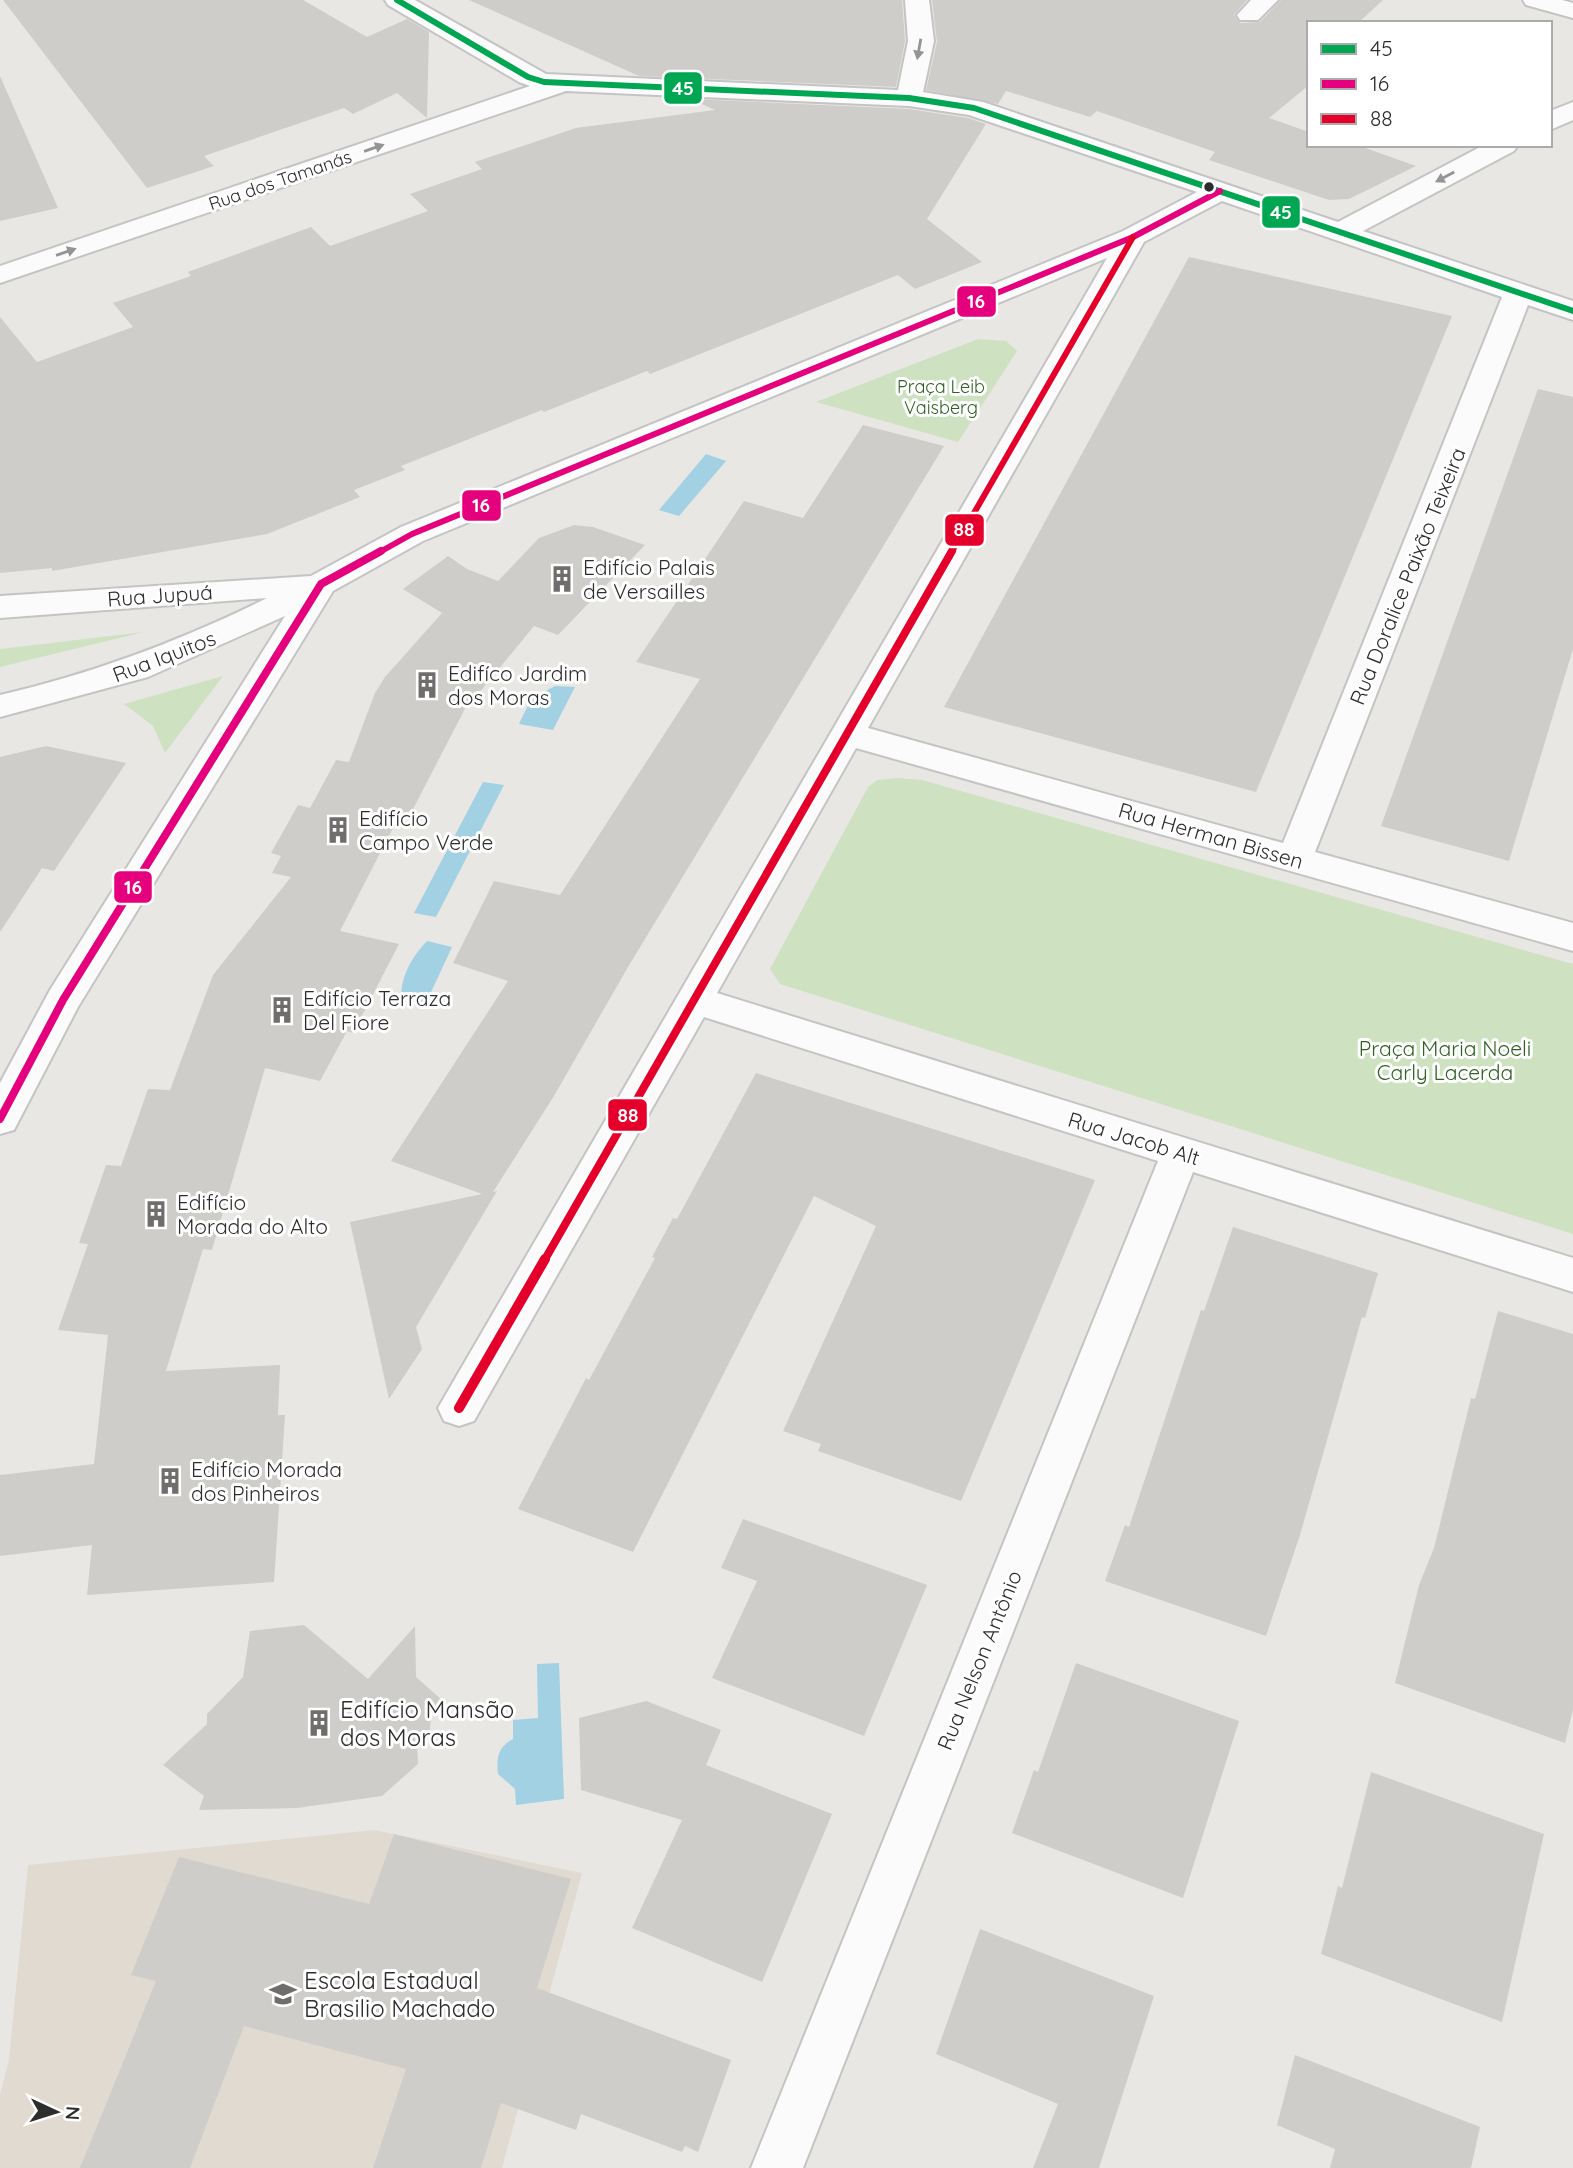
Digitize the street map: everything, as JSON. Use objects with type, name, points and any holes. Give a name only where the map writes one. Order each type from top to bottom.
[{"type":"street","points":[[397,0],[528,77],[561,84],[629,84],[909,98],[974,108],[1573,312]]},
{"type":"street","points":[[909,98],[921,41],[917,0]]},
{"type":"street","points":[[1535,0],[1573,11]]},
{"type":"street","name":"Rua dos Tamanás","points":[[0,275],[561,84]]},
{"type":"street","points":[[1552,121],[1573,110]]},
{"type":"street","points":[[1340,232],[1502,147]]},
{"type":"street","name":"Rua Iquitos","points":[[0,706],[154,663],[236,628],[412,534],[1133,237],[1220,191]]},
{"type":"street","points":[[459,1408],[1133,237]]},
{"type":"street","name":"Rua Doralice Paixão Teixeira","points":[[1295,858],[1518,293]]},
{"type":"street","points":[[0,1119],[63,1000],[321,584]]},
{"type":"street","name":"Rua Jupuá","points":[[0,607],[321,584]]},
{"type":"street","name":"Rua Herman Bissen","points":[[848,734],[1573,937]]},
{"type":"street","name":"Rua Jacob Alt","points":[[695,1000],[1573,1275]]},
{"type":"street","name":"Rua Nelson Antônio","points":[[777,2168],[1181,1152]]},
{"type":"shaded area","name":"Escola Estadual Brasilio Machado","points":[[374,1830],[582,1873],[502,2168],[0,2168],[0,2094],[9,2060],[28,1865]]},
{"type":"green space","name":"Praça Leib Vaisberg","points":[[978,339],[1006,341],[1017,351],[958,442],[816,402]]},
{"type":"green space","points":[[144,632],[0,667],[0,649]]},
{"type":"green space","points":[[223,676],[165,753],[153,726],[124,704]]},
{"type":"green space","name":"Praça Maria Noeli Carly Lacerda","points":[[877,780],[922,780],[1573,964],[1573,1234],[780,984],[770,969],[868,787]]},
{"type":"water","points":[[706,454],[726,461],[679,516],[659,510]]},
{"type":"water","points":[[555,686],[575,687],[553,730],[519,724],[531,699]]},
{"type":"water","points":[[483,782],[504,785],[436,917],[414,913]]},
{"type":"water","points":[[427,941],[452,947],[426,1003],[401,998],[408,967]]},
{"type":"water","points":[[559,1663],[564,1799],[516,1805],[515,1789],[498,1774],[499,1754],[513,1739],[513,1720],[538,1718],[537,1664]]},
{"type":"building","points":[[3,0],[303,0],[367,37],[407,19],[429,32],[427,118],[397,93],[353,114],[344,108],[204,156],[214,166],[147,188]]},
{"type":"building","points":[[469,0],[902,0],[905,41],[896,87],[639,76]]},
{"type":"building","points":[[932,0],[1247,0],[1234,15],[1240,23],[1260,22],[1281,0],[1383,0],[1360,21],[1307,21],[1307,87],[1269,118],[1307,131],[1307,147],[1363,147],[1416,166],[1349,199],[1329,200],[1209,160],[1215,152],[1097,111],[1090,117],[1006,91],[998,104],[926,90],[937,42]]},
{"type":"building","points":[[0,76],[58,208],[0,221]]},
{"type":"building","points":[[691,99],[909,109],[968,118],[986,124],[927,219],[982,262],[915,289],[898,275],[650,374],[647,371],[544,412],[542,410],[401,466],[405,470],[354,490],[360,497],[267,534],[52,571],[52,568],[0,573],[0,317],[37,362],[133,327],[113,303],[191,276],[188,272],[311,227],[330,246],[428,211],[410,194],[482,169],[475,162],[576,128],[715,110]]},
{"type":"building","points":[[1189,257],[1452,316],[1256,792],[944,707]]},
{"type":"building","points":[[1538,389],[1573,397],[1573,649],[1509,861],[1381,826]]},
{"type":"building","points":[[863,425],[944,446],[628,967],[554,1096],[493,1192],[497,1191],[416,1327],[422,1349],[389,1399],[350,1222],[482,1194],[391,1161],[508,981],[453,963],[494,881],[560,895],[700,679],[636,662],[744,501],[803,518]]},
{"type":"building","points":[[574,525],[593,527],[645,545],[558,635],[534,626],[474,699],[470,699],[410,815],[404,814],[398,825],[395,824],[340,931],[399,944],[353,1033],[347,1031],[320,1081],[265,1068],[212,1250],[203,1249],[166,1371],[280,1365],[278,1415],[285,1415],[274,1582],[87,1595],[92,1545],[0,1556],[0,1475],[94,1464],[108,1335],[58,1330],[88,1244],[79,1243],[106,1165],[121,1166],[148,1089],[170,1090],[213,975],[291,877],[272,873],[281,856],[271,853],[298,805],[310,808],[336,760],[349,762],[375,693],[385,677],[442,613],[403,589],[448,556],[467,569],[498,581],[539,538]]},
{"type":"building","points":[[46,746],[126,763],[54,871],[42,868],[0,932],[0,757]]},
{"type":"building","points":[[756,1073],[1095,1180],[961,1501],[818,1451],[821,1444],[783,1431],[876,1226],[814,1196],[633,1552],[518,1509],[586,1378],[589,1380],[655,1258],[652,1257],[673,1218],[677,1219]]},
{"type":"building","points":[[1233,1227],[1378,1273],[1365,1318],[1362,1317],[1300,1535],[1266,1636],[1105,1581],[1125,1525],[1129,1527],[1201,1310],[1204,1311]]},
{"type":"building","points":[[1498,1311],[1573,1334],[1573,1709],[1565,1743],[1395,1683],[1419,1585],[1434,1548],[1471,1398],[1475,1399]]},
{"type":"building","points":[[743,1519],[927,1585],[864,1736],[712,1678],[757,1581],[721,1568]]},
{"type":"building","name":"Edifício Mansão dos Moras","points":[[304,1625],[368,1679],[415,1626],[416,1677],[443,1701],[431,1712],[430,1732],[417,1744],[418,1764],[382,1796],[297,1808],[199,1810],[204,1796],[163,1765],[207,1724],[207,1714],[243,1677],[250,1631]]},
{"type":"building","points":[[1076,1663],[1239,1721],[1183,1898],[1012,1833],[1034,1770],[1038,1772]]},
{"type":"building","points":[[646,1701],[721,1730],[706,1765],[832,1814],[762,1982],[632,1928],[682,1820],[581,1790],[579,1718]]},
{"type":"building","points":[[1371,1772],[1544,1834],[1502,2022],[1321,1954],[1338,1886],[1342,1888]]},
{"type":"building","points":[[394,1834],[571,1879],[537,1988],[731,2060],[698,2152],[685,2146],[682,2152],[581,2114],[576,2130],[501,2103],[481,2168],[373,2168],[406,2069],[244,2026],[190,2168],[80,2168],[156,1981],[131,1975],[179,1857],[369,1904]]},
{"type":"building","points":[[980,1929],[1154,1996],[1099,2168],[1033,2168],[1058,2104],[936,2054]]},
{"type":"building","points":[[1295,2055],[1480,2127],[1471,2168],[1330,2168],[1335,2149],[1277,2125]]},
{"type":"transit line","name":"45","points":[[397,0],[528,77],[544,82],[909,98],[974,108],[1573,311]]},
{"type":"transit line","name":"16","points":[[0,1119],[63,1000],[321,584],[412,534],[1133,237],[1220,191]]},
{"type":"transit line","name":"88","points":[[459,1408],[1133,237]]},
{"type":"place","name":"Edifício Palais de Versailles","points":[[562,579]]},
{"type":"place","name":"Edifíco Jardim dos Moras","points":[[427,685]]},
{"type":"place","name":"Edifício Campo Verde","points":[[338,830]]},
{"type":"place","name":"Edifício Terraza Del Fiore","points":[[282,1010]]},
{"type":"place","name":"Edifício Morada do Alto","points":[[156,1214]]},
{"type":"place","name":"Edifício Morada dos Pinheiros","points":[[170,1481]]},
{"type":"place","name":"Edifício Mansão dos Moras","points":[[319,1723]]},
{"type":"place","name":"Escola Estadual Brasilio Machado","points":[[283,1994]]}]
